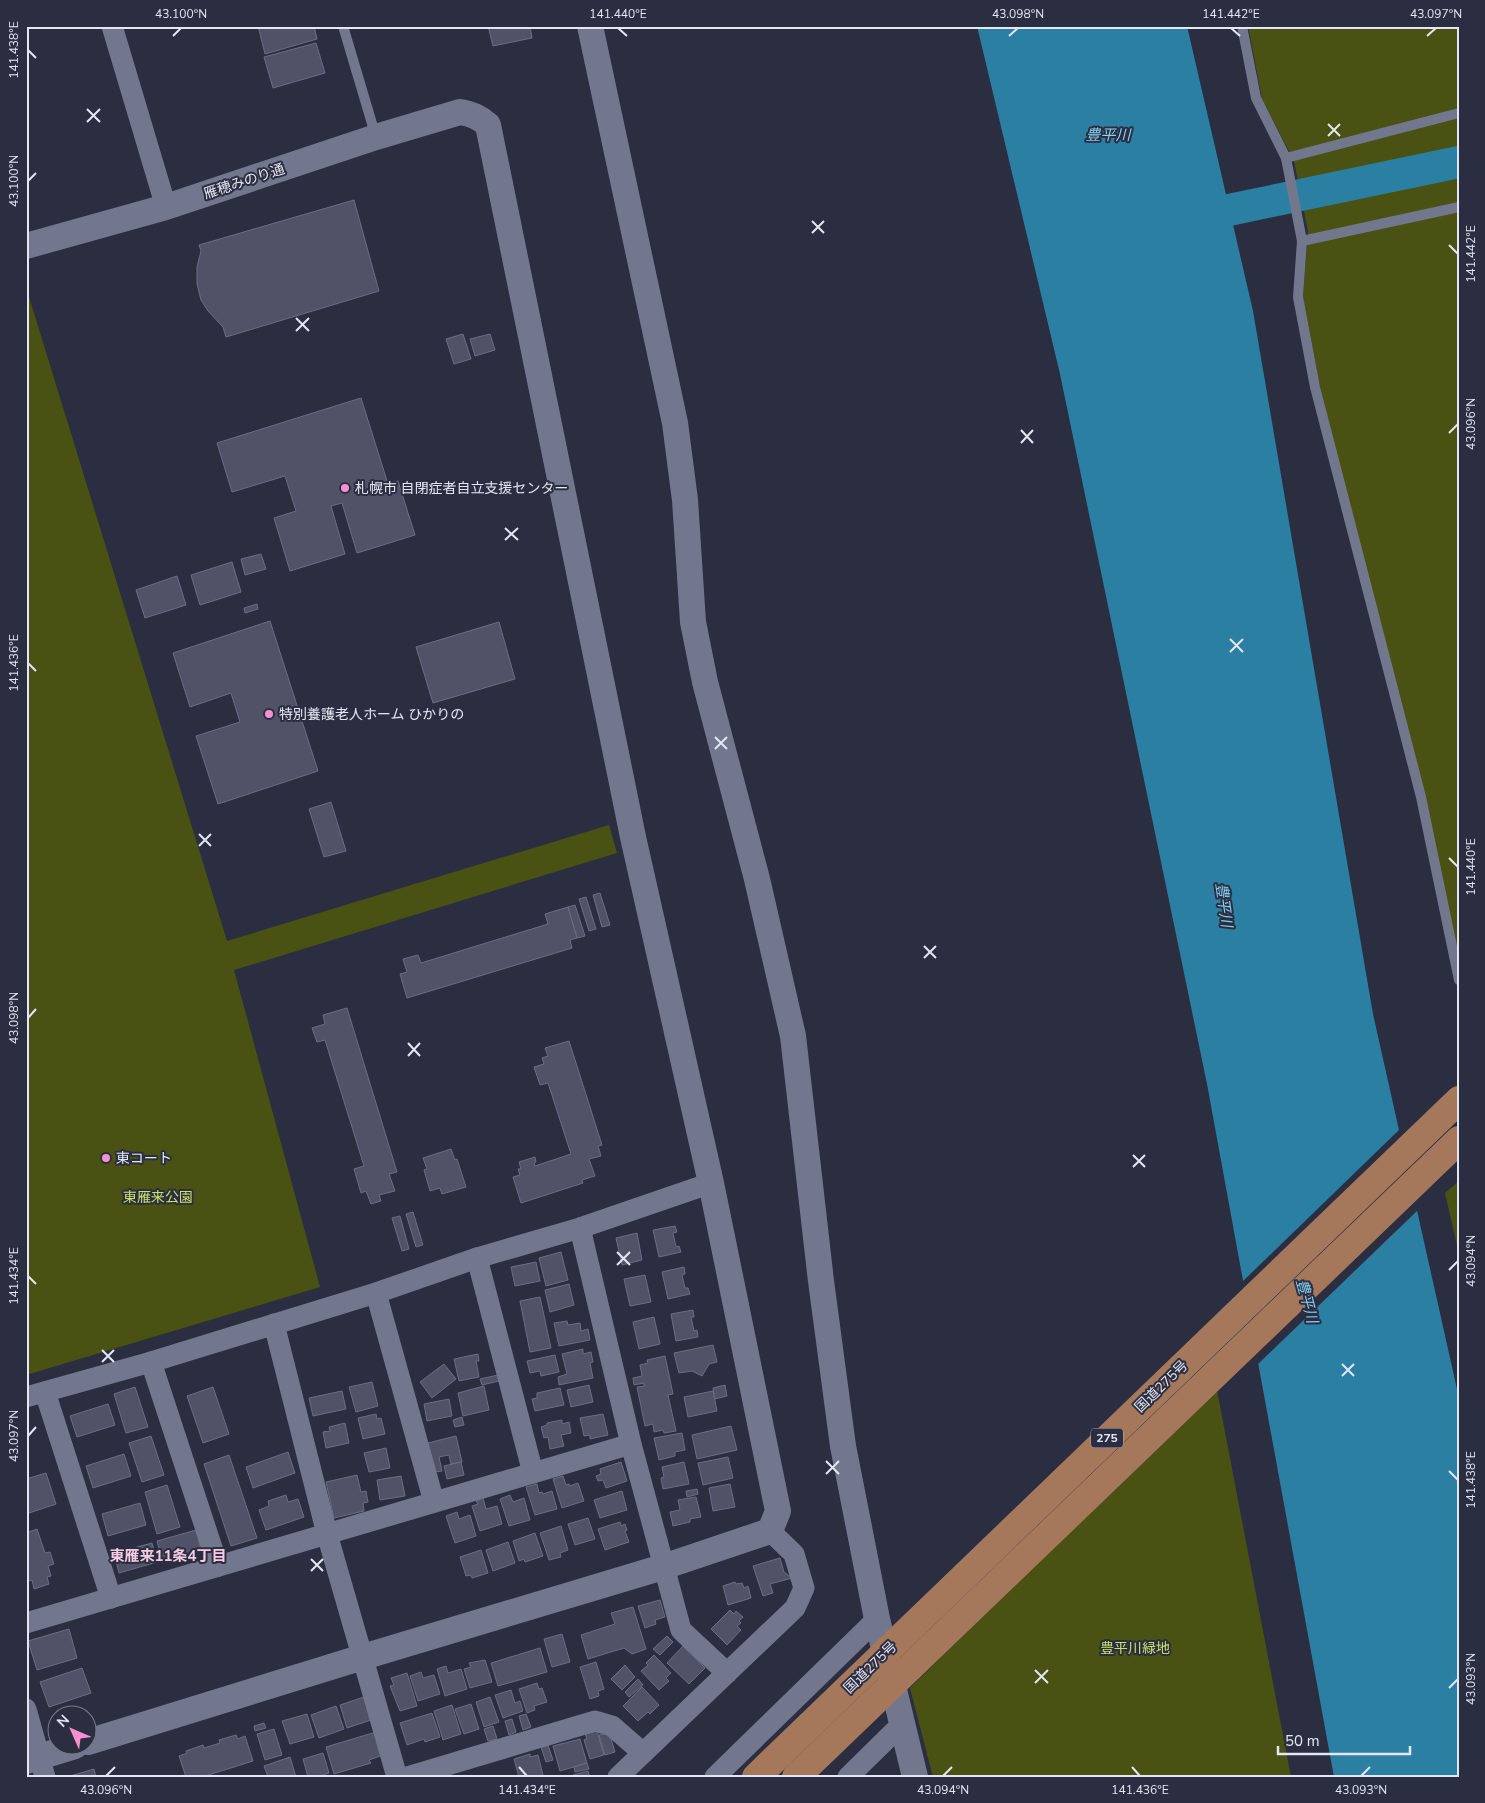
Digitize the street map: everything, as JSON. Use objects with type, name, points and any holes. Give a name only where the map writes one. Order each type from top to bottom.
[{"type":"highway","name":"国道275号","points":[[756,1777],[1459,1100]]},
{"type":"highway","name":"国道275号","points":[[796,1777],[1459,1140]]},
{"type":"street","points":[[112,26],[166,208]]},
{"type":"street","points":[[590,26],[675,423],[685,500],[693,622],[696,639],[705,682],[757,879],[792,1036],[843,1446],[877,1619],[915,1777]]},
{"type":"street","name":"雁穂みのり通","points":[[26,246],[166,208],[460,112],[472,114],[488,125],[633,837],[711,1183]]},
{"type":"street","points":[[98,1739],[664,1567],[770,1531],[778,1511],[711,1183],[580,1228],[478,1258],[376,1293],[36,1395],[112,1598]]},
{"type":"street","points":[[580,1228],[631,1444],[681,1630],[728,1673]]},
{"type":"street","points":[[478,1258],[533,1473]]},
{"type":"street","points":[[376,1293],[434,1502]]},
{"type":"street","points":[[274,1324],[328,1534],[397,1777]]},
{"type":"street","points":[[151,1362],[218,1566]]},
{"type":"street","points":[[26,1622],[631,1444]]},
{"type":"street","points":[[618,1777],[795,1608],[804,1588],[794,1554],[770,1531]]},
{"type":"street","points":[[714,1777],[877,1619]]},
{"type":"street","points":[[26,1710],[37,1765],[55,1756]]},
{"type":"street","points":[[407,1777],[595,1721],[612,1726],[643,1753]]},
{"type":"street","points":[[848,1777],[902,1724]]},
{"type":"lane","points":[[344,26],[376,138]]},
{"type":"lane","points":[[1242,26],[1256,98],[1286,158],[1302,240],[1298,296],[1315,386],[1421,797],[1459,980]]},
{"type":"lane","points":[[1286,158],[1459,113]]},
{"type":"lane","points":[[1302,240],[1459,206]]},
{"type":"lane","points":[[1451,944],[1459,936]]},
{"type":"green space","points":[[1248,26],[1459,26],[1459,957],[1319,381],[1303,298],[1308,231],[1294,161],[1262,99]]},
{"type":"green space","name":"東雁来公園","points":[[26,287],[227,941],[609,825],[617,853],[234,970],[320,1287],[26,1375]]},
{"type":"green space","points":[[1459,1181],[1459,1254],[1445,1193]]},
{"type":"green space","name":"豊平川緑地","points":[[1216,1385],[1291,1777],[933,1777],[910,1688]]},
{"type":"water","name":"豊平川","points":[[977,26],[1187,26],[1253,311],[1373,1014],[1459,1398],[1459,1777],[1334,1777],[1207,1084],[1060,374]]},
{"type":"pier","points":[[1401,1128],[1419,1209],[1256,1366],[1241,1283]]},
{"type":"building","points":[[258,26],[314,26],[317,39],[265,54]]},
{"type":"building","points":[[488,26],[530,26],[532,38],[493,46]]},
{"type":"building","points":[[316,43],[325,73],[273,88],[264,57]]},
{"type":"building","points":[[354,200],[379,291],[226,337],[223,327],[208,311],[201,300],[197,284],[197,267],[201,251],[199,245]]},
{"type":"building","points":[[463,334],[471,359],[454,364],[446,339]]},
{"type":"building","points":[[490,334],[495,350],[475,356],[470,339]]},
{"type":"building","name":"札幌市 自閉症者自立支援センター","points":[[361,398],[388,484],[398,481],[415,535],[357,553],[342,503],[331,506],[345,554],[290,571],[274,518],[296,511],[285,476],[232,492],[217,443]]},
{"type":"building","points":[[261,554],[266,569],[245,575],[241,559]]},
{"type":"building","points":[[232,562],[241,592],[200,605],[191,575]]},
{"type":"building","points":[[177,576],[186,605],[145,618],[136,590]]},
{"type":"building","points":[[257,604],[258,609],[245,613],[244,608]]},
{"type":"building","name":"特別養護老人ホーム ひかりの","points":[[270,621],[318,771],[218,804],[196,736],[240,722],[231,693],[190,707],[173,653]]},
{"type":"building","points":[[499,622],[515,679],[433,703],[416,647]]},
{"type":"building","points":[[331,802],[346,851],[324,857],[309,809]]},
{"type":"building","points":[[600,893],[610,925],[602,927],[593,895]]},
{"type":"building","points":[[586,897],[596,929],[589,931],[579,899]]},
{"type":"building","points":[[575,905],[585,936],[577,938],[568,907]]},
{"type":"building","points":[[568,907],[577,938],[570,940],[572,948],[407,998],[400,974],[407,972],[403,959],[418,955],[421,963],[548,924],[545,914]]},
{"type":"building","points":[[347,1008],[397,1172],[389,1174],[395,1191],[379,1195],[381,1201],[371,1204],[366,1191],[361,1193],[354,1169],[364,1166],[325,1040],[317,1042],[312,1028],[325,1024],[323,1015]]},
{"type":"building","points":[[569,1041],[602,1145],[598,1146],[601,1156],[589,1159],[595,1176],[582,1180],[583,1183],[521,1203],[513,1177],[520,1175],[518,1169],[521,1169],[519,1162],[535,1157],[535,1166],[571,1154],[548,1083],[540,1085],[534,1067],[544,1064],[542,1058],[548,1056],[545,1048]]},
{"type":"building","points":[[451,1149],[455,1160],[457,1159],[466,1187],[442,1194],[440,1188],[430,1191],[424,1170],[427,1169],[423,1158]]},
{"type":"building","points":[[413,1212],[423,1245],[416,1247],[406,1214]]},
{"type":"building","points":[[400,1216],[409,1249],[402,1251],[392,1218]]},
{"type":"building","points":[[675,1226],[677,1232],[673,1233],[676,1247],[679,1246],[681,1252],[659,1257],[653,1230]]},
{"type":"building","points":[[637,1233],[642,1260],[622,1265],[616,1238]]},
{"type":"building","points":[[561,1252],[568,1280],[546,1286],[539,1258]]},
{"type":"building","points":[[536,1262],[540,1281],[515,1286],[511,1267]]},
{"type":"building","points":[[684,1267],[685,1274],[682,1275],[685,1288],[688,1288],[690,1294],[668,1299],[662,1272]]},
{"type":"building","points":[[645,1275],[651,1302],[630,1306],[624,1279]]},
{"type":"building","points":[[569,1284],[574,1305],[550,1312],[545,1290]]},
{"type":"building","points":[[540,1297],[551,1348],[530,1352],[520,1301]]},
{"type":"building","points":[[693,1310],[694,1317],[691,1317],[694,1331],[697,1330],[698,1337],[676,1341],[671,1314]]},
{"type":"building","points":[[654,1317],[660,1344],[639,1349],[633,1322]]},
{"type":"building","points":[[567,1321],[568,1325],[580,1323],[581,1331],[588,1329],[590,1340],[559,1346],[554,1323]]},
{"type":"building","points":[[713,1345],[717,1362],[709,1364],[702,1376],[692,1371],[679,1373],[674,1353]]},
{"type":"building","points":[[583,1349],[583,1354],[591,1352],[593,1362],[590,1363],[593,1378],[559,1385],[558,1377],[567,1374],[562,1354]]},
{"type":"building","points":[[478,1354],[479,1361],[476,1361],[479,1377],[459,1381],[454,1359]]},
{"type":"building","points":[[555,1355],[559,1372],[541,1376],[540,1371],[530,1373],[527,1361]]},
{"type":"building","points":[[665,1356],[673,1394],[668,1395],[676,1431],[664,1433],[663,1430],[654,1432],[653,1424],[645,1426],[637,1387],[644,1386],[644,1383],[634,1385],[633,1378],[642,1376],[640,1365],[648,1363],[647,1360]]},
{"type":"building","points":[[444,1364],[456,1379],[432,1398],[420,1382]]},
{"type":"building","points":[[498,1375],[499,1381],[482,1385],[480,1379]]},
{"type":"building","points":[[372,1382],[378,1406],[356,1412],[349,1387]]},
{"type":"building","points":[[589,1385],[593,1402],[571,1407],[567,1390]]},
{"type":"building","points":[[725,1385],[727,1396],[715,1399],[713,1388]]},
{"type":"building","points":[[484,1386],[489,1410],[463,1416],[458,1393]]},
{"type":"building","points":[[135,1387],[148,1427],[126,1433],[114,1394]]},
{"type":"building","points":[[213,1387],[229,1434],[203,1443],[187,1396]]},
{"type":"building","points":[[560,1388],[564,1405],[535,1411],[532,1399],[537,1398],[537,1393]]},
{"type":"building","points":[[342,1391],[346,1409],[313,1416],[309,1398]]},
{"type":"building","points":[[713,1391],[717,1411],[688,1417],[684,1397]]},
{"type":"building","points":[[449,1399],[452,1416],[427,1421],[424,1404]]},
{"type":"building","points":[[108,1404],[115,1425],[77,1437],[70,1416]]},
{"type":"building","points":[[376,1414],[377,1419],[381,1418],[385,1434],[363,1439],[358,1418]]},
{"type":"building","points":[[603,1414],[608,1435],[590,1439],[590,1435],[584,1436],[580,1418]]},
{"type":"building","points":[[462,1417],[464,1425],[455,1427],[453,1420]]},
{"type":"building","points":[[562,1420],[562,1424],[569,1422],[571,1433],[561,1435],[564,1446],[550,1449],[548,1437],[544,1438],[541,1427],[547,1425],[547,1423]]},
{"type":"building","points":[[345,1423],[349,1443],[326,1448],[323,1432],[330,1431],[329,1427]]},
{"type":"building","points":[[731,1426],[737,1450],[697,1459],[692,1435]]},
{"type":"building","points":[[682,1433],[685,1450],[675,1452],[675,1456],[659,1460],[654,1438]]},
{"type":"building","points":[[151,1436],[164,1475],[142,1482],[129,1443]]},
{"type":"building","points":[[456,1436],[462,1462],[451,1464],[449,1455],[439,1457],[442,1471],[435,1472],[428,1443]]},
{"type":"building","points":[[386,1448],[390,1468],[369,1472],[364,1453]]},
{"type":"building","points":[[288,1452],[295,1473],[253,1488],[246,1467]]},
{"type":"building","points":[[124,1454],[131,1476],[93,1488],[86,1466]]},
{"type":"building","points":[[229,1455],[257,1538],[231,1546],[204,1464]]},
{"type":"building","points":[[728,1457],[733,1478],[703,1485],[698,1463]]},
{"type":"building","points":[[461,1462],[464,1475],[447,1479],[444,1466]]},
{"type":"building","points":[[621,1462],[627,1481],[606,1488],[603,1480],[598,1481],[596,1476],[601,1474],[600,1469]]},
{"type":"building","points":[[684,1462],[689,1484],[663,1489],[661,1478],[664,1477],[662,1467]]},
{"type":"building","points":[[46,1473],[56,1504],[26,1514],[26,1479]]},
{"type":"building","points":[[357,1475],[361,1492],[366,1491],[368,1502],[363,1503],[364,1511],[334,1518],[326,1482]]},
{"type":"building","points":[[401,1476],[405,1496],[380,1500],[377,1480]]},
{"type":"building","points":[[563,1476],[566,1485],[569,1484],[570,1486],[578,1483],[584,1501],[562,1508],[553,1479]]},
{"type":"building","points":[[537,1484],[539,1493],[542,1492],[543,1494],[552,1491],[557,1509],[535,1515],[526,1487]]},
{"type":"building","points":[[730,1484],[735,1507],[713,1511],[709,1488]]},
{"type":"building","points":[[167,1485],[180,1527],[157,1534],[145,1492]]},
{"type":"building","points":[[697,1489],[698,1494],[687,1497],[686,1491]]},
{"type":"building","points":[[622,1491],[627,1510],[600,1518],[594,1500]]},
{"type":"building","points":[[286,1495],[288,1502],[298,1499],[304,1517],[266,1530],[259,1510],[269,1506],[268,1501]]},
{"type":"building","points":[[510,1495],[513,1502],[524,1498],[530,1520],[509,1526],[500,1499]]},
{"type":"building","points":[[696,1497],[701,1517],[673,1526],[670,1512],[680,1510],[678,1500]]},
{"type":"building","points":[[483,1498],[486,1509],[497,1506],[502,1524],[480,1531],[472,1506],[478,1504],[476,1501]]},
{"type":"building","points":[[140,1503],[146,1525],[108,1536],[102,1514]]},
{"type":"building","points":[[457,1512],[459,1519],[470,1515],[476,1536],[455,1543],[446,1516]]},
{"type":"building","points":[[588,1518],[595,1539],[575,1545],[568,1524]]},
{"type":"building","points":[[620,1522],[621,1526],[625,1524],[627,1530],[625,1531],[629,1542],[605,1550],[598,1529]]},
{"type":"building","points":[[561,1526],[568,1550],[560,1553],[561,1557],[549,1560],[540,1533]]},
{"type":"building","points":[[37,1529],[45,1553],[50,1552],[54,1564],[48,1566],[51,1576],[47,1577],[49,1584],[34,1589],[32,1580],[26,1582],[26,1533]]},
{"type":"building","points":[[196,1530],[201,1550],[162,1561],[157,1541]]},
{"type":"building","points":[[535,1533],[543,1556],[525,1562],[524,1559],[519,1561],[513,1541]]},
{"type":"building","points":[[508,1542],[515,1563],[493,1571],[486,1550]]},
{"type":"building","points":[[152,1543],[157,1562],[119,1573],[114,1553]]},
{"type":"building","points":[[481,1550],[488,1573],[472,1578],[470,1575],[466,1576],[460,1557]]},
{"type":"building","points":[[780,1558],[784,1572],[792,1578],[770,1584],[773,1593],[763,1596],[753,1566]]},
{"type":"building","points":[[735,1582],[736,1584],[742,1583],[744,1588],[748,1586],[751,1598],[728,1605],[723,1586]]},
{"type":"building","points":[[660,1600],[665,1617],[655,1620],[656,1624],[645,1628],[638,1606]]},
{"type":"building","points":[[633,1607],[646,1649],[632,1654],[624,1648],[588,1659],[581,1635],[615,1624],[611,1613]]},
{"type":"building","points":[[730,1610],[734,1614],[736,1611],[743,1617],[739,1621],[741,1623],[737,1626],[741,1630],[727,1645],[711,1629]]},
{"type":"building","points":[[69,1629],[77,1658],[37,1670],[28,1641]]},
{"type":"building","points":[[562,1634],[570,1662],[552,1667],[544,1639]]},
{"type":"building","points":[[667,1636],[673,1642],[660,1655],[653,1649]]},
{"type":"building","points":[[683,1646],[705,1668],[689,1684],[667,1663]]},
{"type":"building","points":[[540,1648],[547,1672],[498,1686],[491,1663]]},
{"type":"building","points":[[654,1655],[671,1673],[666,1678],[669,1681],[659,1690],[641,1671],[648,1665],[646,1663]]},
{"type":"building","points":[[485,1660],[492,1682],[470,1688],[464,1669],[471,1667],[469,1663]]},
{"type":"building","points":[[596,1662],[604,1689],[598,1691],[599,1696],[590,1699],[580,1667]]},
{"type":"building","points":[[625,1665],[635,1677],[622,1690],[611,1679]]},
{"type":"building","points":[[446,1666],[448,1673],[461,1669],[467,1689],[445,1696],[437,1669]]},
{"type":"building","points":[[82,1668],[91,1693],[49,1706],[40,1682]]},
{"type":"building","points":[[421,1672],[423,1678],[434,1675],[440,1694],[418,1701],[410,1676]]},
{"type":"building","points":[[407,1673],[417,1706],[400,1711],[390,1686],[394,1685],[391,1678]]},
{"type":"building","points":[[638,1679],[643,1685],[629,1697],[625,1692]]},
{"type":"building","points":[[537,1683],[539,1689],[542,1688],[547,1702],[534,1706],[535,1710],[527,1713],[519,1689]]},
{"type":"building","points":[[642,1687],[659,1705],[650,1714],[648,1712],[638,1721],[623,1706]]},
{"type":"building","points":[[511,1690],[515,1703],[520,1701],[523,1711],[503,1718],[495,1695]]},
{"type":"building","points":[[364,1697],[371,1720],[347,1728],[340,1705]]},
{"type":"building","points":[[490,1697],[499,1722],[484,1727],[476,1702]]},
{"type":"building","points":[[471,1704],[479,1729],[464,1734],[455,1709]]},
{"type":"building","points":[[452,1705],[461,1734],[443,1740],[434,1711]]},
{"type":"building","points":[[336,1706],[344,1729],[319,1738],[311,1715]]},
{"type":"building","points":[[432,1713],[440,1737],[425,1742],[424,1739],[407,1745],[400,1723]]},
{"type":"building","points":[[307,1714],[314,1737],[290,1744],[282,1721]]},
{"type":"building","points":[[526,1714],[531,1727],[523,1730],[519,1716]]},
{"type":"building","points":[[512,1719],[516,1732],[509,1735],[505,1721]]},
{"type":"building","points":[[264,1723],[266,1728],[255,1731],[254,1726]]},
{"type":"building","points":[[493,1726],[497,1739],[488,1741],[484,1729]]},
{"type":"building","points":[[274,1729],[282,1755],[265,1760],[257,1734]]},
{"type":"building","points":[[597,1731],[604,1755],[590,1759],[584,1740],[587,1739],[585,1734]]},
{"type":"building","points":[[376,1732],[383,1755],[369,1760],[371,1763],[334,1774],[326,1747]]},
{"type":"building","points":[[609,1732],[615,1752],[605,1755],[599,1735]]},
{"type":"building","points":[[236,1735],[238,1739],[245,1736],[253,1761],[202,1777],[186,1777],[179,1756],[187,1753],[186,1751],[203,1745],[204,1748],[220,1743],[219,1740]]},
{"type":"building","points":[[580,1739],[587,1763],[560,1771],[553,1746]]},
{"type":"building","points":[[548,1745],[553,1760],[546,1762],[541,1747]]},
{"type":"building","points":[[323,1753],[329,1773],[317,1777],[308,1777],[303,1759]]},
{"type":"building","points":[[530,1754],[530,1757],[538,1755],[543,1775],[519,1777],[514,1759]]},
{"type":"building","points":[[290,1757],[296,1777],[268,1777],[264,1766]]},
{"type":"building","points":[[587,1763],[589,1769],[575,1772],[574,1767]]},
{"type":"building","points":[[94,1769],[96,1777],[70,1776]]},
{"type":"building","points":[[588,1771],[590,1777],[574,1777],[573,1775]]},
{"type":"waterway","points":[[1188,224],[1229,210],[1459,162]]},
{"type":"place","name":"札幌市 自閉症者自立支援センター","points":[[345,488]]},
{"type":"place","name":"特別養護老人ホーム ひかりの","points":[[269,714]]},
{"type":"place","name":"東コート","points":[[106,1158]]},
{"type":"district","name":"東雁来11条4丁目","points":[[168,1556]]}]
